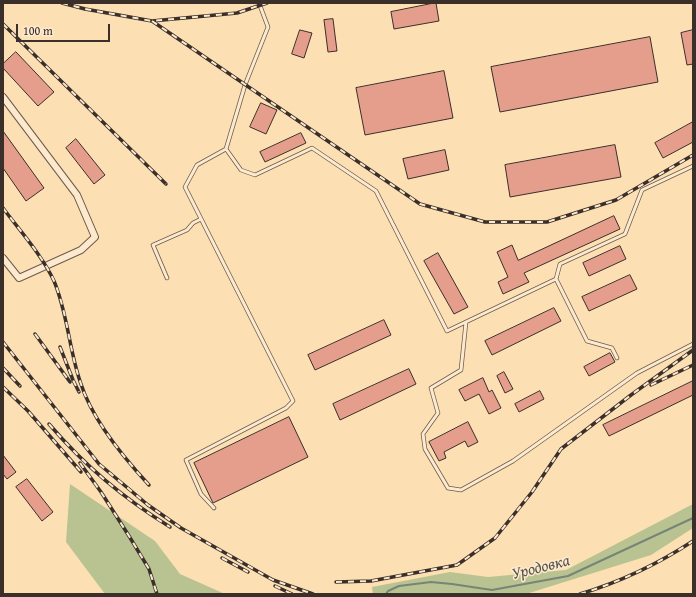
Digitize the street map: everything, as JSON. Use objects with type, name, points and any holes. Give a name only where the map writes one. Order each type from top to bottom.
[{"type":"street","points":[[3,97],[77,195],[95,237],[81,250],[19,278],[3,258]]},
{"type":"lane","points":[[214,508],[200,494],[186,460],[286,408],[293,401],[185,187],[197,165],[226,148],[245,85],[268,27],[259,3]]},
{"type":"lane","points":[[226,148],[241,170],[255,176],[312,148],[376,191],[447,331],[556,279]]},
{"type":"lane","points":[[617,358],[612,348],[587,341],[556,279],[560,264],[625,234],[642,190],[693,166]]},
{"type":"lane","points":[[168,278],[153,246],[187,230],[193,223],[201,219]]},
{"type":"lane","points":[[466,322],[461,370],[431,388],[438,413],[424,434],[425,449],[448,488],[461,490],[513,461],[637,373],[693,344]]},
{"type":"green space","points":[[70,484],[155,541],[180,574],[225,594],[105,594],[66,542]]},
{"type":"green space","points":[[693,504],[693,528],[651,555],[526,594],[373,594],[372,587],[450,572],[488,577],[566,570]]},
{"type":"building","points":[[436,3],[439,21],[394,29],[391,12]]},
{"type":"building","points":[[333,19],[337,51],[328,52],[324,20]]},
{"type":"building","points":[[300,30],[312,33],[304,58],[292,54]]},
{"type":"building","points":[[693,30],[693,64],[687,65],[681,33]]},
{"type":"building","points":[[650,37],[658,82],[500,112],[491,67]]},
{"type":"building","points":[[16,52],[54,92],[38,106],[3,68],[3,64]]},
{"type":"building","points":[[444,71],[453,118],[365,135],[356,88]]},
{"type":"building","points":[[261,103],[277,110],[266,134],[250,127]]},
{"type":"building","points":[[693,122],[693,142],[663,158],[655,143]]},
{"type":"building","points":[[3,131],[44,188],[26,201],[3,168]]},
{"type":"building","points":[[301,133],[306,143],[265,162],[260,152]]},
{"type":"building","points":[[76,139],[105,175],[94,184],[66,148]]},
{"type":"building","points":[[615,145],[621,177],[510,197],[505,165]]},
{"type":"building","points":[[445,150],[449,170],[408,179],[403,159]]},
{"type":"building","points":[[614,216],[620,229],[524,273],[529,282],[503,294],[498,282],[508,277],[497,252],[512,245],[518,260]]},
{"type":"building","points":[[620,246],[626,259],[589,276],[583,263]]},
{"type":"building","points":[[438,253],[468,307],[454,314],[424,261]]},
{"type":"building","points":[[630,275],[637,289],[589,311],[582,297]]},
{"type":"building","points":[[554,308],[561,321],[492,355],[485,341]]},
{"type":"building","points":[[384,320],[391,335],[315,370],[308,355]]},
{"type":"building","points":[[610,353],[615,362],[589,376],[584,367]]},
{"type":"building","points":[[409,369],[416,384],[340,420],[333,404]]},
{"type":"building","points":[[504,372],[513,389],[505,393],[497,376]]},
{"type":"building","points":[[483,378],[489,392],[492,390],[501,408],[489,414],[479,394],[465,401],[459,390]]},
{"type":"building","points":[[693,381],[693,395],[609,436],[603,425]]},
{"type":"building","points":[[540,391],[544,399],[519,412],[515,404]]},
{"type":"building","points":[[289,417],[308,457],[213,503],[194,463]]},
{"type":"building","points":[[468,422],[478,442],[468,447],[465,441],[444,452],[446,458],[439,461],[429,442]]},
{"type":"building","points":[[3,455],[16,472],[7,479],[3,474]]},
{"type":"building","points":[[27,479],[53,512],[42,521],[16,487]]},
{"type":"waterway","name":"Уродовка","points":[[386,594],[388,591],[399,586],[431,582],[492,590],[568,576],[693,518]]},
{"type":"railway","points":[[62,3],[85,9],[152,21],[237,13],[267,3]]},
{"type":"railway","points":[[152,21],[420,204],[485,222],[547,222],[616,200],[693,155]]},
{"type":"railway","points":[[3,24],[166,184]]},
{"type":"railway","points":[[3,208],[37,253],[54,281],[59,294],[77,371],[86,397],[93,411],[119,450],[149,485]]},
{"type":"railway","points":[[35,334],[70,382]]},
{"type":"railway","points":[[3,342],[99,464],[148,505],[181,528],[273,580],[313,594]]},
{"type":"railway","points":[[60,347],[79,392]]},
{"type":"railway","points":[[336,582],[371,581],[457,565],[495,538],[532,492],[561,449],[693,350]]},
{"type":"railway","points":[[651,385],[693,365]]},
{"type":"railway","points":[[3,368],[20,386]]},
{"type":"railway","points":[[3,387],[28,411],[81,472]]},
{"type":"railway","points":[[49,424],[91,468],[120,493],[170,527]]},
{"type":"railway","points":[[80,463],[101,492],[149,569],[157,594]]},
{"type":"railway","points":[[580,594],[610,584],[638,572],[693,541]]},
{"type":"railway","points":[[222,558],[248,572]]},
{"type":"railway","points":[[275,586],[292,594]]}]
